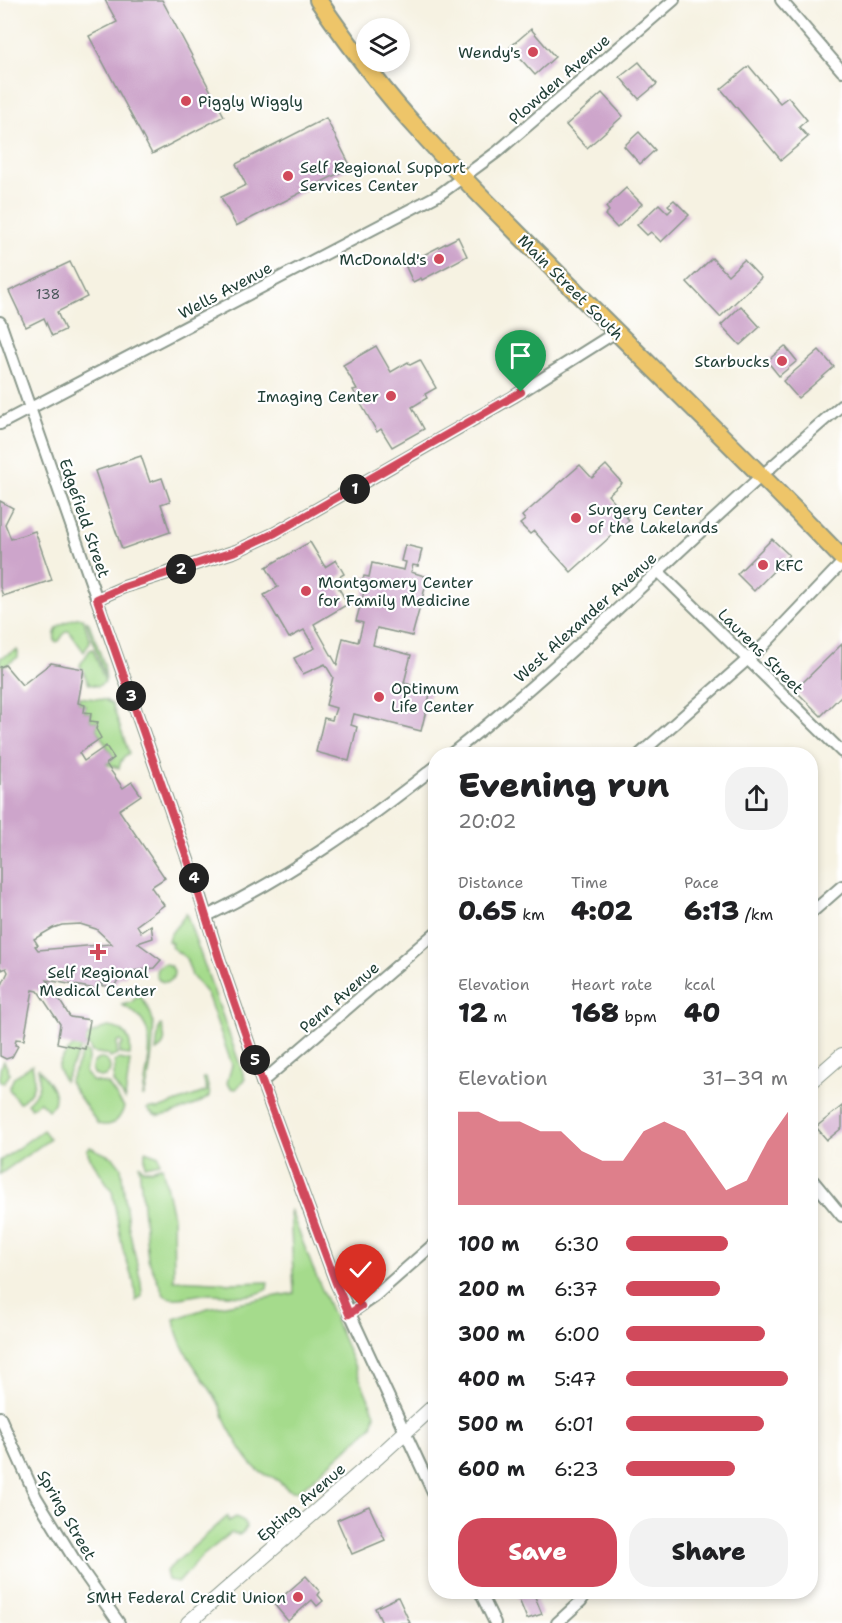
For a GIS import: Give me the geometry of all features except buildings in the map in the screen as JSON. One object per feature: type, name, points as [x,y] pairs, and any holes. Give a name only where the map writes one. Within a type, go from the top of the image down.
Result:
[{"type":"main road","name":"Main Street South","points":[[318,0],[369,70],[417,128],[462,177],[616,333],[763,476],[842,558]]},
{"type":"street","name":"Plowden Avenue","points":[[462,177],[497,152],[674,0]]},
{"type":"street","points":[[781,0],[842,71]]},
{"type":"street","name":"Wells Avenue","points":[[0,424],[440,194],[462,177]]},
{"type":"street","name":"Edgefield Street","points":[[0,322],[207,916],[219,958],[262,1082],[349,1314],[428,1482]]},
{"type":"street","points":[[97,599],[124,587],[236,551],[275,533],[513,397],[616,333]]},
{"type":"street","name":"West Alexander Avenue","points":[[459,747],[658,572],[796,444],[842,405]]},
{"type":"street","points":[[647,747],[749,659],[842,563]]},
{"type":"street","name":"Laurens Street","points":[[658,572],[842,752]]},
{"type":"street","points":[[207,916],[284,876],[315,856],[428,772]]},
{"type":"street","points":[[818,907],[842,886]]},
{"type":"street","name":"Penn Avenue","points":[[262,1082],[428,939]]},
{"type":"street","points":[[818,1076],[842,1055]]},
{"type":"street","points":[[818,1187],[842,1216]]},
{"type":"street","points":[[349,1314],[375,1296],[428,1249]]},
{"type":"street","name":"Epting Avenue","points":[[188,1623],[428,1412]]},
{"type":"street","name":"Spring Street","points":[[0,1417],[36,1497],[74,1559],[119,1623]]},
{"type":"street","points":[[483,1599],[495,1623]]},
{"type":"street","points":[[557,1623],[582,1599]]},
{"type":"green space","points":[[76,618],[83,618],[90,642],[84,652],[69,631],[66,631],[59,641],[55,642],[57,629]]},
{"type":"green space","points":[[86,621],[89,623],[104,664],[106,680]]},
{"type":"green space","points":[[93,649],[105,682],[98,686],[89,684],[80,665]]},
{"type":"green space","points":[[17,650],[18,657],[0,669],[0,658]]},
{"type":"green space","points":[[79,697],[105,700],[112,704],[129,753],[121,761],[119,768],[106,764],[114,758],[96,729],[98,722],[90,721],[91,713],[84,712],[85,705],[78,703]]},
{"type":"green space","points":[[186,913],[245,1079],[236,1089],[231,1088],[227,1083],[232,1065],[207,994],[192,976],[186,958],[171,947],[172,943],[168,941]]},
{"type":"green space","points":[[165,964],[171,967],[174,973],[171,979],[165,982],[159,979],[156,973],[159,967]]},
{"type":"green space","points":[[140,996],[146,1005],[153,1021],[151,1060],[143,1097],[149,1057],[148,1033],[143,1022],[135,1013],[122,1005],[132,1002]]},
{"type":"green space","points":[[161,1025],[164,1043],[156,1051],[159,1026]]},
{"type":"green space","points":[[109,1027],[120,1030],[127,1036],[130,1055],[120,1054],[120,1047],[123,1044],[121,1041],[117,1042],[117,1055],[110,1058],[109,1055],[92,1052],[88,1045],[81,1048],[64,1081],[58,1068],[65,1055],[87,1037]]},
{"type":"green space","points":[[84,1050],[89,1055],[85,1072],[92,1081],[108,1084],[124,1107],[118,1119],[111,1124],[98,1124],[69,1082]]},
{"type":"green space","points":[[101,1059],[107,1062],[110,1068],[107,1074],[101,1077],[95,1074],[92,1068],[95,1062]]},
{"type":"green space","points":[[119,1059],[130,1061],[125,1099],[113,1082],[114,1062]]},
{"type":"green space","points":[[4,1061],[10,1074],[4,1083],[0,1081],[0,1069]]},
{"type":"green space","points":[[32,1065],[33,1087],[19,1103],[9,1089],[14,1077]]},
{"type":"green space","points":[[38,1068],[55,1095],[53,1105],[48,1110],[40,1102],[31,1108],[27,1103],[38,1087]]},
{"type":"green space","points":[[203,1078],[206,1078],[210,1095],[201,1102],[160,1116],[154,1115],[147,1109],[158,1109],[207,1091]]},
{"type":"green space","points":[[43,1130],[50,1139],[0,1174],[0,1161]]},
{"type":"green space","points":[[90,1147],[114,1158],[121,1167],[128,1224],[141,1282],[142,1296],[136,1301],[134,1283],[123,1250],[112,1191],[89,1156],[87,1150]]},
{"type":"green space","points":[[145,1151],[159,1156],[160,1163],[145,1166]]},
{"type":"green space","points":[[139,1164],[143,1170],[162,1166],[173,1217],[174,1280],[268,1282],[267,1289],[245,1296],[205,1294],[173,1298],[164,1295],[148,1259]]},
{"type":"green space","points":[[290,1209],[375,1414],[372,1426],[305,1486],[295,1491],[291,1491],[272,1477],[263,1474],[247,1458],[227,1425],[219,1404],[186,1353],[176,1331],[174,1319],[208,1308],[294,1293]]},
{"type":"green space","points":[[228,1516],[229,1521],[236,1517],[244,1521],[246,1527],[243,1532],[239,1535],[231,1533],[201,1557],[179,1582],[168,1580],[166,1571]]},
{"type":"place","name":"Wendy's","points":[[533,52]]},
{"type":"place","name":"Piggly Wiggly","points":[[186,101]]},
{"type":"place","name":"Self Regional Support Services Center","points":[[288,176]]},
{"type":"place","name":"McDonald's","points":[[439,259]]},
{"type":"place","name":"Starbucks","points":[[782,361]]},
{"type":"place","name":"Imaging Center","points":[[391,396]]},
{"type":"place","name":"Surgery Center of the Lakelands","points":[[576,518]]},
{"type":"place","name":"KFC","points":[[763,565]]},
{"type":"place","name":"Montgomery Center for Family Medicine","points":[[306,591]]},
{"type":"place","name":"Optimum Life Center","points":[[379,697]]},
{"type":"place","name":"Self Regional Medical Center","points":[[98,952]]},
{"type":"place","name":"SMH Federal Credit Union","points":[[298,1597]]},
{"type":"route","points":[[361,1306],[349,1314],[336,1283],[262,1082],[97,599],[124,587],[236,551],[275,533],[521,392]]}]
